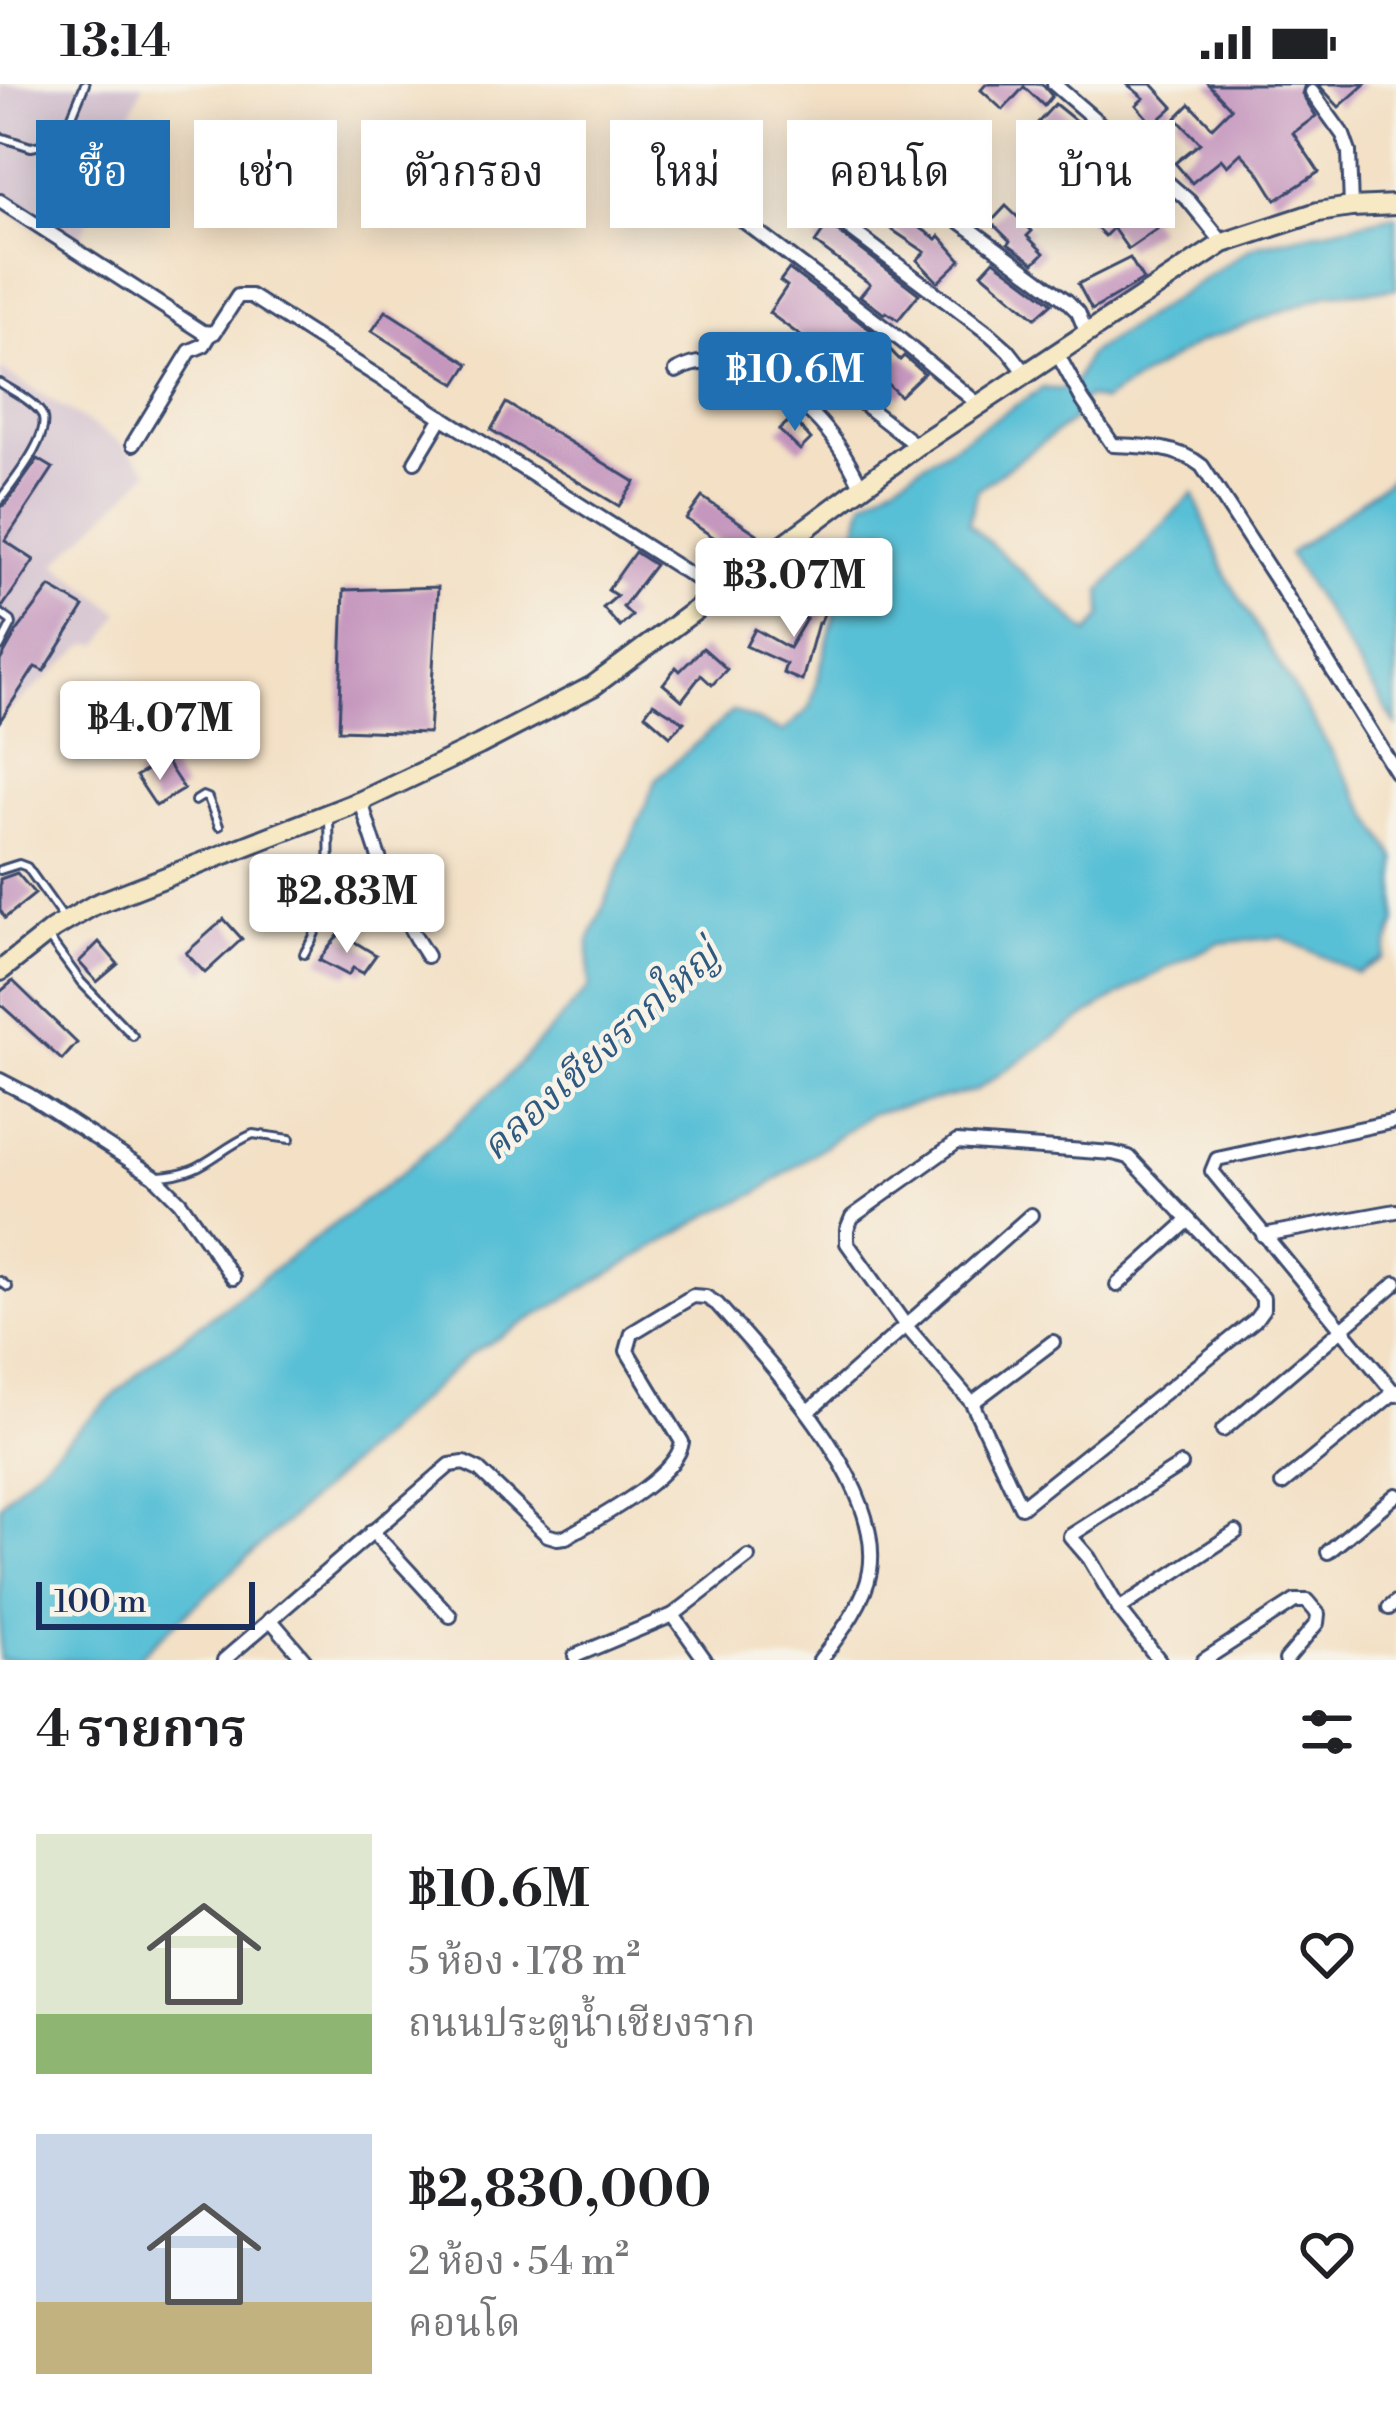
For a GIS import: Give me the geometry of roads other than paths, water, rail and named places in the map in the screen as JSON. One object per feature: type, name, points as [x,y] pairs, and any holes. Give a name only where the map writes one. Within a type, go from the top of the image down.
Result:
[{"type":"street","points":[[1054,84],[1095,120]]},
{"type":"street","points":[[1312,92],[1343,135],[1349,152],[1351,207]]},
{"type":"street","points":[[1175,188],[1223,243]]},
{"type":"street","points":[[0,200],[210,335]]},
{"type":"street","points":[[0,971],[46,934],[94,905],[226,845],[361,801],[593,686],[917,446],[1223,243],[1318,212],[1396,206]]},
{"type":"street","points":[[752,228],[978,404]]},
{"type":"street","points":[[969,228],[1067,301],[1078,312],[1087,334]]},
{"type":"street","points":[[850,229],[991,334],[1026,373]]},
{"type":"street","points":[[134,444],[190,351],[214,333],[238,296],[246,295],[718,593]]},
{"type":"street","points":[[1057,353],[1113,445],[1168,450],[1190,456],[1202,466],[1396,772]]},
{"type":"street","points":[[676,371],[704,361],[786,392],[809,410],[845,452],[861,486]]},
{"type":"street","points":[[826,375],[917,446]]},
{"type":"street","points":[[415,462],[442,417]]},
{"type":"street","points":[[361,801],[385,880],[427,956]]},
{"type":"street","points":[[0,1081],[154,1176],[180,1202],[233,1278]]},
{"type":"street","points":[[1282,1484],[1395,1392],[1212,1171],[1217,1159],[1396,1121]]},
{"type":"street","points":[[957,1142],[1129,1156],[1263,1298],[1255,1320],[1022,1507],[972,1402],[906,1327],[847,1243],[847,1229],[852,1217],[957,1142]]},
{"type":"street","points":[[1263,1235],[1396,1211]]},
{"type":"street","points":[[808,1412],[1031,1215]]},
{"type":"street","points":[[1117,1286],[1189,1220]]},
{"type":"street","points":[[1222,1430],[1396,1283]]},
{"type":"street","points":[[224,1660],[449,1465],[464,1463],[479,1470],[547,1535],[556,1538],[566,1537],[632,1498],[675,1460],[682,1442],[627,1351],[628,1341],[632,1333],[693,1296],[717,1304],[808,1412],[844,1469],[868,1523],[870,1572],[850,1621],[820,1660]]},
{"type":"street","points":[[972,1402],[1053,1342]]},
{"type":"street","points":[[1159,1660],[1070,1536],[1181,1465]]},
{"type":"street","points":[[1328,1552],[1396,1495]]},
{"type":"street","points":[[372,1531],[450,1616]]},
{"type":"street","points":[[1119,1609],[1236,1532]]},
{"type":"street","points":[[575,1656],[674,1615],[748,1557]]},
{"type":"street","points":[[1204,1660],[1301,1599],[1318,1615],[1317,1623],[1286,1660]]},
{"type":"street","points":[[674,1615],[705,1660]]},
{"type":"street","points":[[270,1619],[305,1660]]},
{"type":"lane","points":[[0,137],[31,147],[56,142],[85,84]]},
{"type":"lane","points":[[0,383],[36,407],[44,418],[35,448],[0,500]]},
{"type":"lane","points":[[0,613],[11,621],[1,642]]},
{"type":"lane","points":[[195,801],[208,798],[219,826]]},
{"type":"lane","points":[[304,954],[326,908],[329,813]]},
{"type":"lane","points":[[0,870],[19,864],[27,867],[66,922]]},
{"type":"lane","points":[[46,934],[80,982],[133,1036]]},
{"type":"lane","points":[[154,1176],[194,1170],[253,1134],[290,1139]]},
{"type":"water","name":"คลองเชียงรากใหญ่","points":[[1396,215],[1396,289],[1329,294],[1199,342],[1103,401],[1088,397],[1075,406],[1073,420],[978,489],[968,523],[1088,633],[1102,616],[1101,590],[1193,493],[1227,577],[1396,859],[1396,922],[1383,958],[1357,973],[1281,937],[1219,943],[1099,1007],[975,1091],[870,1114],[756,1194],[710,1215],[469,1355],[135,1660],[0,1660],[0,1506],[149,1363],[402,1173],[501,1083],[589,988],[589,941],[657,778],[733,711],[783,732],[810,708],[864,502],[1043,388],[1070,386],[1089,354],[1254,246]]},
{"type":"water","points":[[1396,475],[1396,725],[1289,554]]}]
